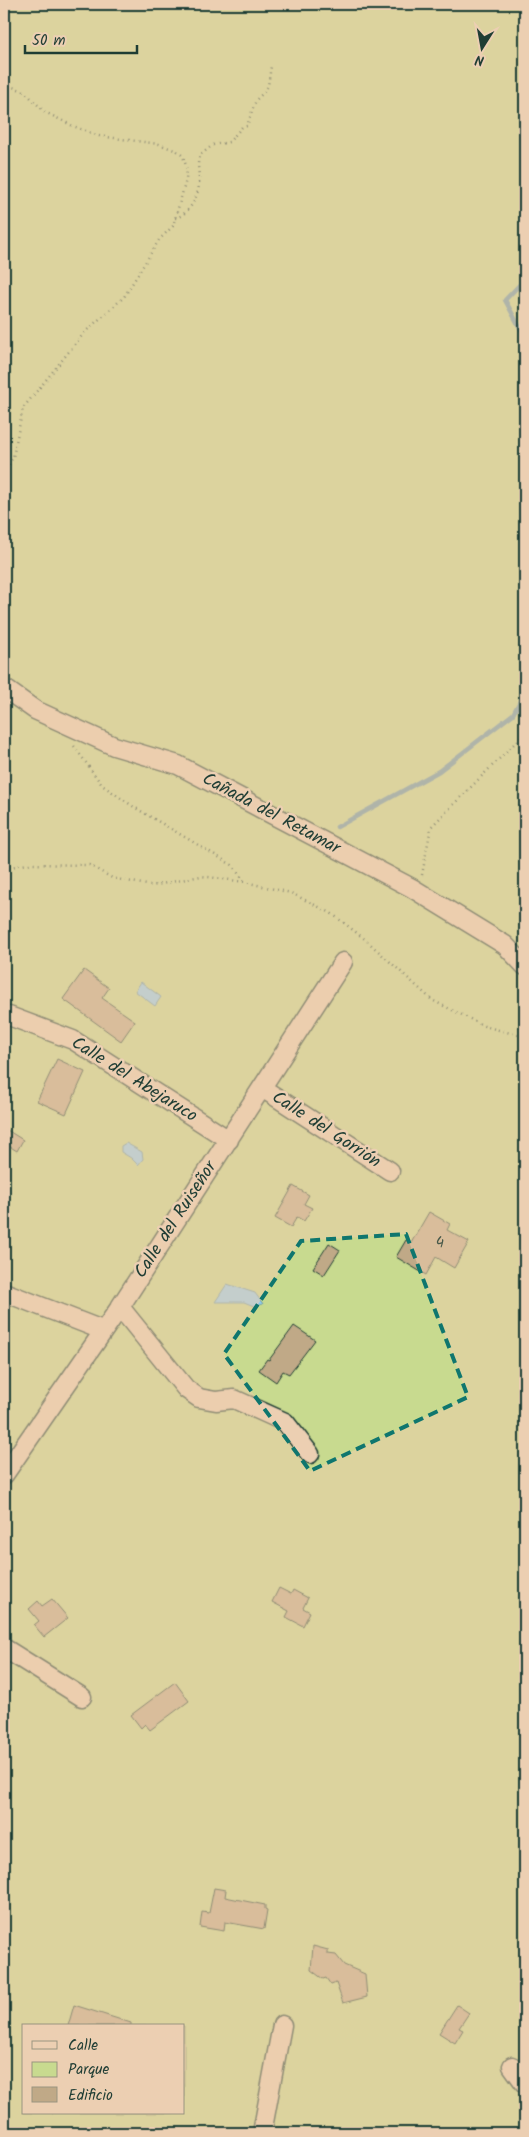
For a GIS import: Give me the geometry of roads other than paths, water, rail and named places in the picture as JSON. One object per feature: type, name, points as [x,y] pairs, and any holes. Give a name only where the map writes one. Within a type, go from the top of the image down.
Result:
[{"type":"street","name":"Cañada del Retamar","points":[[4,688],[35,710],[114,746],[178,765],[412,888],[505,945],[525,966]]},
{"type":"street","name":"Calle del Ruiseñor","points":[[4,1475],[102,1330],[120,1307],[343,962]]},
{"type":"street","name":"Calle del Abejaruco","points":[[9,1016],[73,1040],[229,1140]]},
{"type":"street","name":"Calle del Gorrión","points":[[262,1088],[390,1172]]},
{"type":"street","points":[[4,1292],[102,1330]]},
{"type":"street","points":[[120,1307],[186,1390],[199,1398],[216,1401],[234,1399],[285,1422],[310,1454]]},
{"type":"street","points":[[4,1648],[82,1697]]},
{"type":"street","points":[[262,2133],[282,2025]]},
{"type":"street","points":[[512,2066],[525,2084]]},
{"type":"water","points":[[141,982],[161,997],[155,1006],[135,991]]},
{"type":"water","points":[[126,1143],[142,1152],[143,1159],[138,1165],[121,1152],[121,1146]]},
{"type":"water","points":[[227,1284],[255,1293],[263,1304],[254,1306],[244,1302],[215,1302]]},
{"type":"waterway","points":[[525,279],[505,300],[525,337]]},
{"type":"waterway","points":[[337,827],[439,771],[513,714],[525,692]]}]
